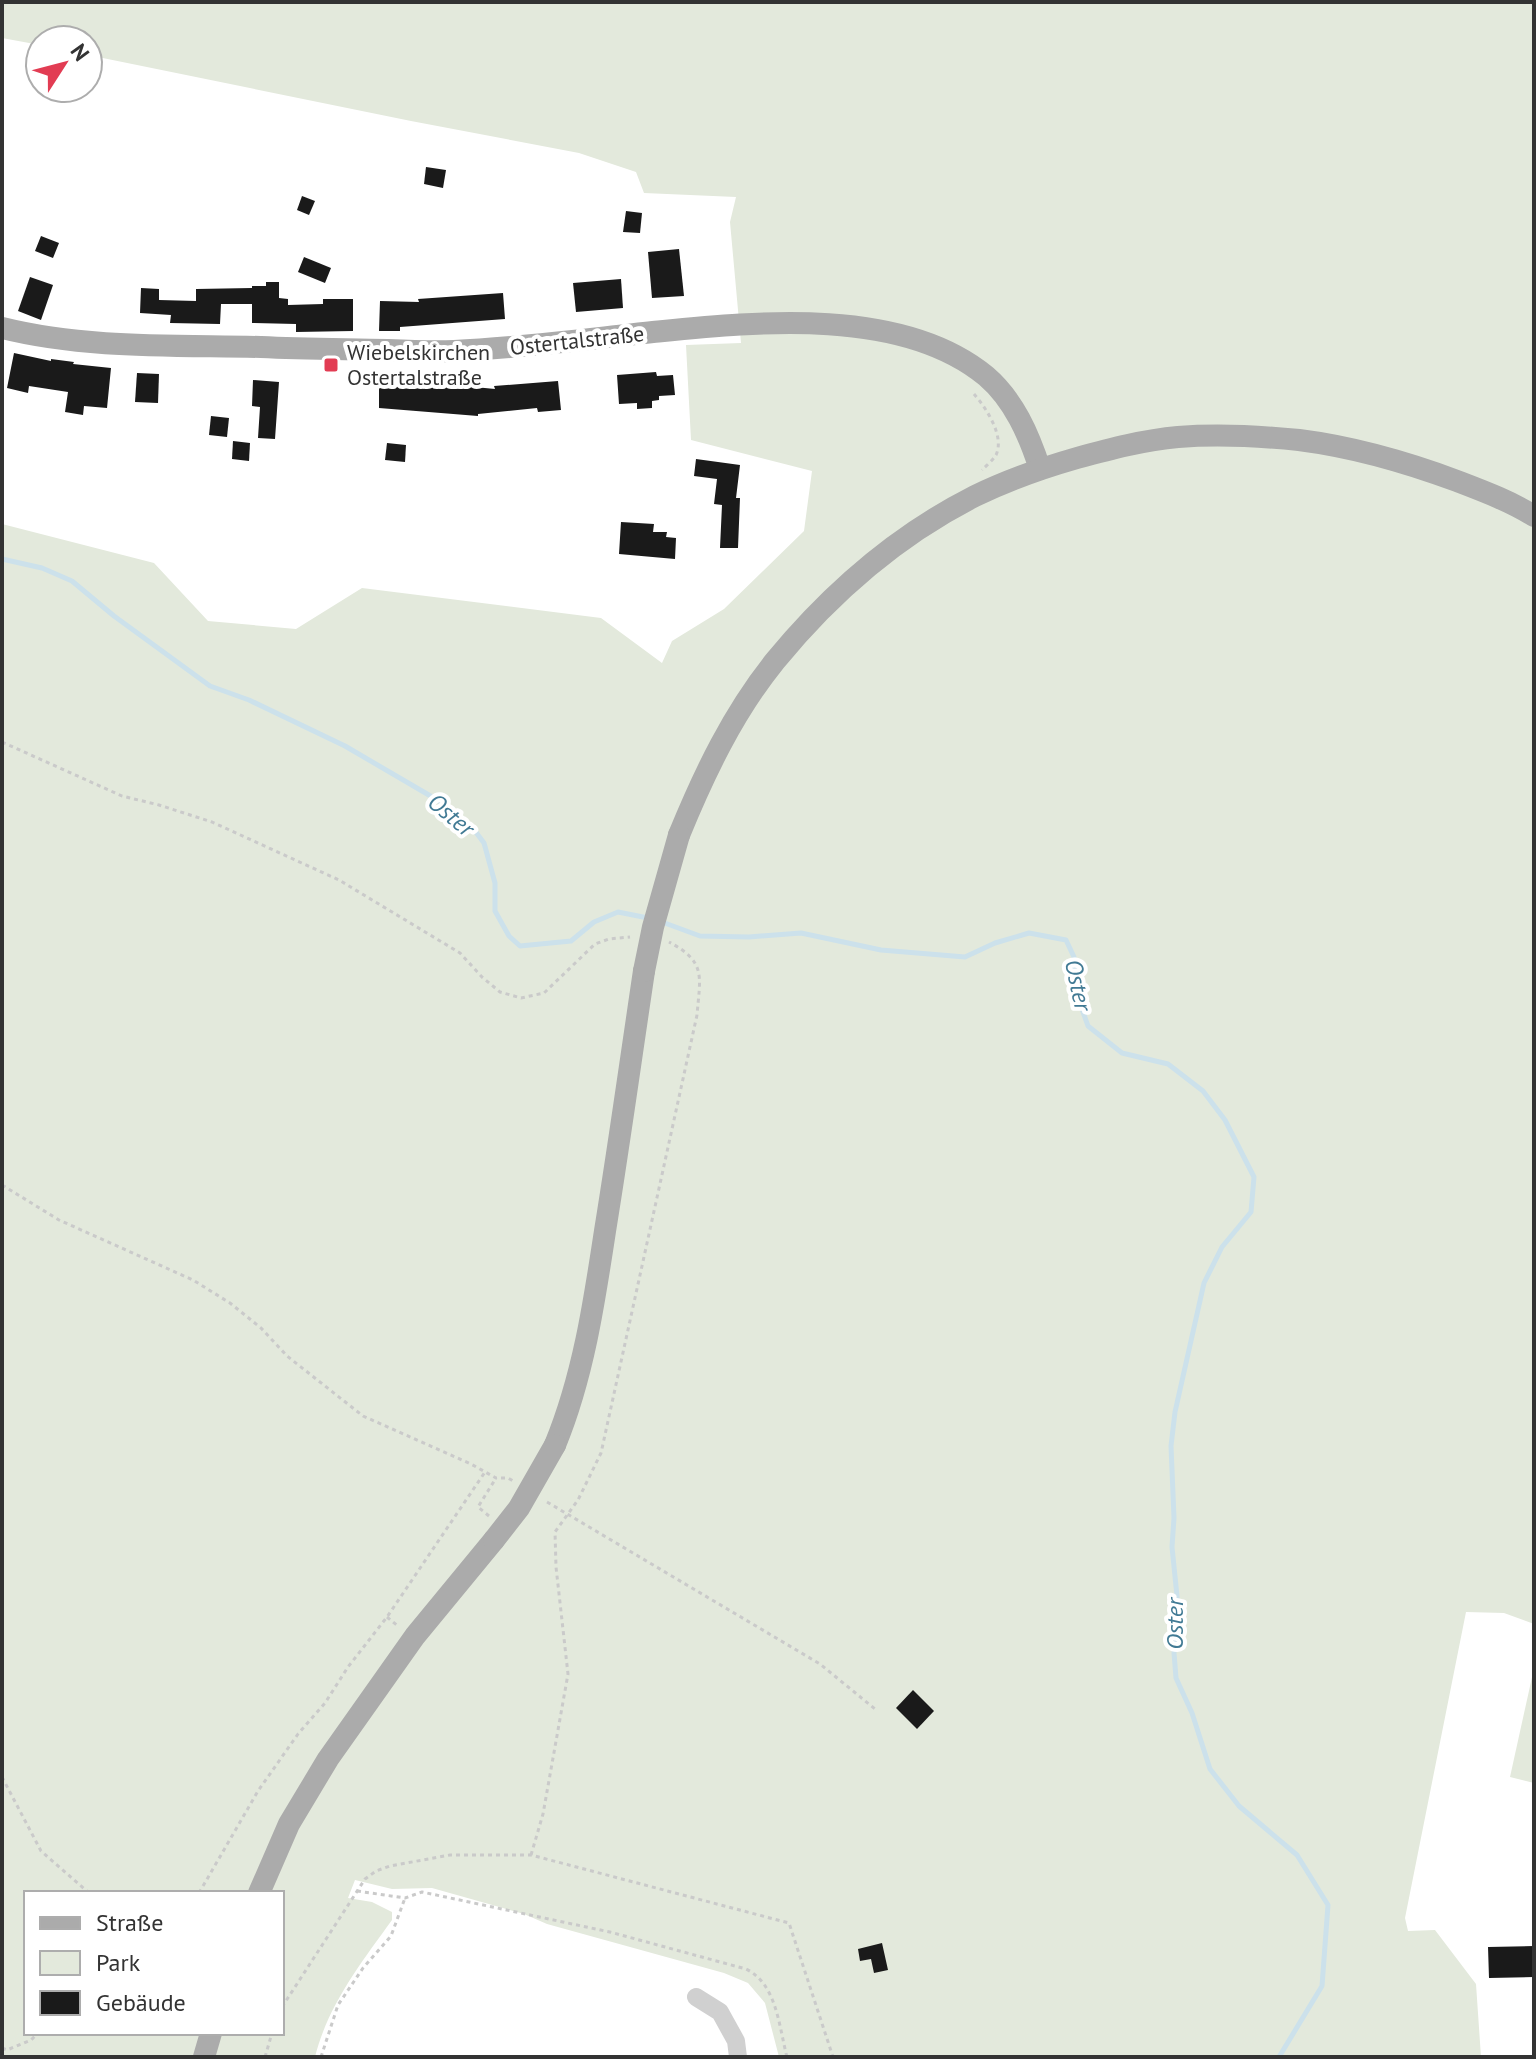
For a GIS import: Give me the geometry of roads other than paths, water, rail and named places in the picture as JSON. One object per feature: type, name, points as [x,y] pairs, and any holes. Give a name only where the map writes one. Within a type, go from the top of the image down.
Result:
[{"type":"main road","name":"Ostertalstraße","points":[[2,328],[74,341],[451,351],[746,323],[859,328],[907,337],[940,348],[987,377],[1004,396],[1030,437],[1040,469]]},
{"type":"main road","points":[[260,1891],[289,1824],[328,1759],[494,1530],[519,1508],[555,1445],[577,1384],[597,1282],[644,971],[679,835],[714,756],[745,704],[774,662],[817,614],[863,570],[975,496],[1040,469],[1134,443],[1176,437],[1223,435],[1329,444],[1400,461],[1486,492],[1534,516]]},
{"type":"main road","points":[[204,2057],[210,2035]]},
{"type":"lane","points":[[696,1997],[720,2012],[736,2041],[738,2057]]},
{"type":"waterway","name":"Oster","points":[[2,559],[42,568],[72,581],[114,616],[210,686],[249,700],[345,746],[446,805],[472,827],[484,843],[495,883],[495,911],[509,936],[520,946],[571,941],[594,922],[618,912],[648,918]]},
{"type":"waterway","name":"Oster","points":[[662,922],[700,936],[749,937],[801,933],[881,950],[965,957],[995,943],[1029,933],[1066,940],[1074,957],[1074,987],[1088,1026],[1122,1053],[1168,1064],[1203,1091],[1225,1120],[1254,1177],[1251,1212],[1222,1247],[1204,1283],[1175,1412],[1171,1446],[1172,1547],[1177,1596],[1174,1653],[1176,1678],[1192,1713],[1210,1769],[1239,1806],[1297,1855],[1328,1905],[1322,1986],[1279,2057]]},
{"type":"place","name":"Wiebelskirchen Ostertalstraße","points":[[331,365]]}]
